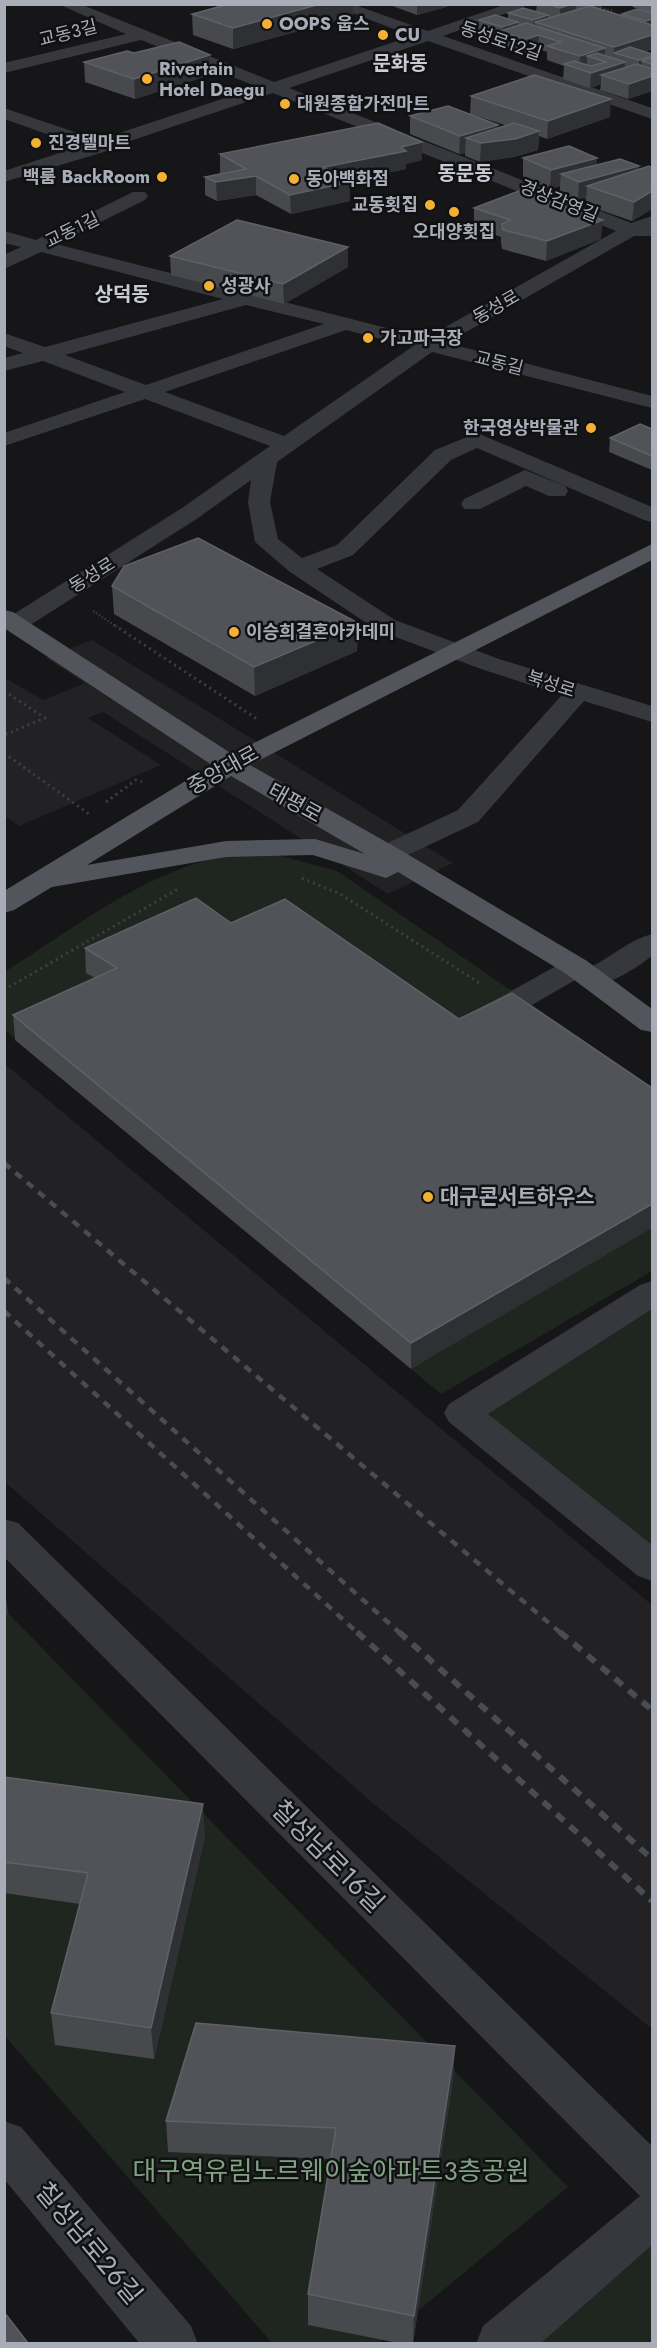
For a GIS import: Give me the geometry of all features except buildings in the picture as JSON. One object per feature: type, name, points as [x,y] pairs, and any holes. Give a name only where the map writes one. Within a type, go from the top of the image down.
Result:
[{"type":"main road","points":[[638,4],[652,8]]},
{"type":"main road","name":"중앙대로","points":[[4,904],[232,764],[652,551]]},
{"type":"main road","name":"태평로","points":[[10,621],[261,785],[387,854],[584,973],[652,1023]]},
{"type":"main road","points":[[37,882],[217,849],[315,847],[439,885]]},
{"type":"street","name":"경상감영길","points":[[65,4],[642,232]]},
{"type":"street","name":"동성로12길","points":[[336,4],[652,114]]},
{"type":"street","points":[[368,4],[396,14],[390,23]]},
{"type":"street","points":[[5,176],[101,147],[524,4]]},
{"type":"street","name":"교동3길","points":[[4,68],[141,35]]},
{"type":"street","points":[[4,113],[101,147]]},
{"type":"street","name":"교동1길","points":[[4,263],[140,196]]},
{"type":"street","name":"동성로","points":[[10,621],[190,513],[429,345],[642,232],[652,221]]},
{"type":"street","name":"교동길","points":[[4,237],[652,402]]},
{"type":"street","points":[[4,365],[246,298]]},
{"type":"street","points":[[4,440],[345,324]]},
{"type":"street","points":[[4,339],[287,445]]},
{"type":"street","points":[[298,567],[334,556],[345,550],[443,455],[477,440],[652,515]]},
{"type":"street","points":[[266,460],[259,502],[267,543],[298,567],[386,625],[451,651]]},
{"type":"street","points":[[472,504],[525,477],[652,531]]},
{"type":"street","name":"북성로","points":[[451,651],[578,693],[652,714]]},
{"type":"street","points":[[387,854],[468,816],[578,693]]},
{"type":"street","points":[[460,1033],[511,1003],[584,973],[625,962],[652,943]]},
{"type":"street","points":[[652,1293],[462,1413],[652,1566]]},
{"type":"street","name":"칠성남로16길","points":[[4,1533],[652,2178]]},
{"type":"street","name":"칠성남로26길","points":[[4,2143],[173,2343]]},
{"type":"street","points":[[501,2343],[652,2214]]},
{"type":"path","points":[[4,691],[45,718],[4,735]]},
{"type":"path","points":[[4,753],[89,814]]},
{"type":"path","points":[[299,877],[340,894],[511,1003]]},
{"type":"path","points":[[4,990],[186,884]]},
{"type":"shaded area","points":[[92,640],[453,863],[388,894],[103,712],[88,718],[161,765],[19,826],[5,816],[5,678],[43,700],[85,683],[46,658]]},
{"type":"shaded area","points":[[5,1064],[652,1605],[652,2029],[375,1805],[5,1482]]},
{"type":"green space","points":[[274,854],[337,871],[652,1087],[652,1271],[441,1394],[5,1030],[4,972],[112,903],[169,873],[228,856]]},
{"type":"green space","points":[[652,1293],[652,1566],[462,1413]]},
{"type":"green space","name":"대구역유림노르웨이숲아파트3층공원","points":[[4,1609],[568,2187],[379,2343],[272,2343],[5,2036]]},
{"type":"green space","points":[[652,2214],[652,2343],[501,2343]]},
{"type":"railway","points":[[4,1163],[562,1634]]},
{"type":"railway","points":[[4,1278],[401,1634]]},
{"type":"railway","points":[[4,1311],[359,1634]]},
{"type":"railway","points":[[357,1632],[652,1901]]},
{"type":"railway","points":[[399,1632],[652,1859]]},
{"type":"railway","points":[[560,1632],[652,1710]]},
{"type":"place","name":"OOPS 웁스","points":[[267,24]]},
{"type":"place","name":"CU","points":[[383,35]]},
{"type":"place","name":"Rivertain Hotel Daegu","points":[[147,79]]},
{"type":"place","name":"대원종합가전마트","points":[[285,104]]},
{"type":"place","name":"진경텔마트","points":[[36,143]]},
{"type":"place","name":"백룸 BackRoom","points":[[162,177]]},
{"type":"place","name":"동아백화점","points":[[294,179]]},
{"type":"place","name":"교동횟집","points":[[430,205]]},
{"type":"place","name":"오대양횟집","points":[[454,212]]},
{"type":"place","name":"성광사","points":[[209,286]]},
{"type":"place","name":"가고파극장","points":[[368,338]]},
{"type":"place","name":"한국영상박물관","points":[[591,428]]},
{"type":"place","name":"이승희결혼아카데미","points":[[234,632]]},
{"type":"place","name":"대구콘서트하우스","points":[[428,1197]]},
{"type":"district","name":"문화동","points":[[400,63]]},
{"type":"district","name":"동문동","points":[[465,173]]},
{"type":"district","name":"상덕동","points":[[122,294]]}]
